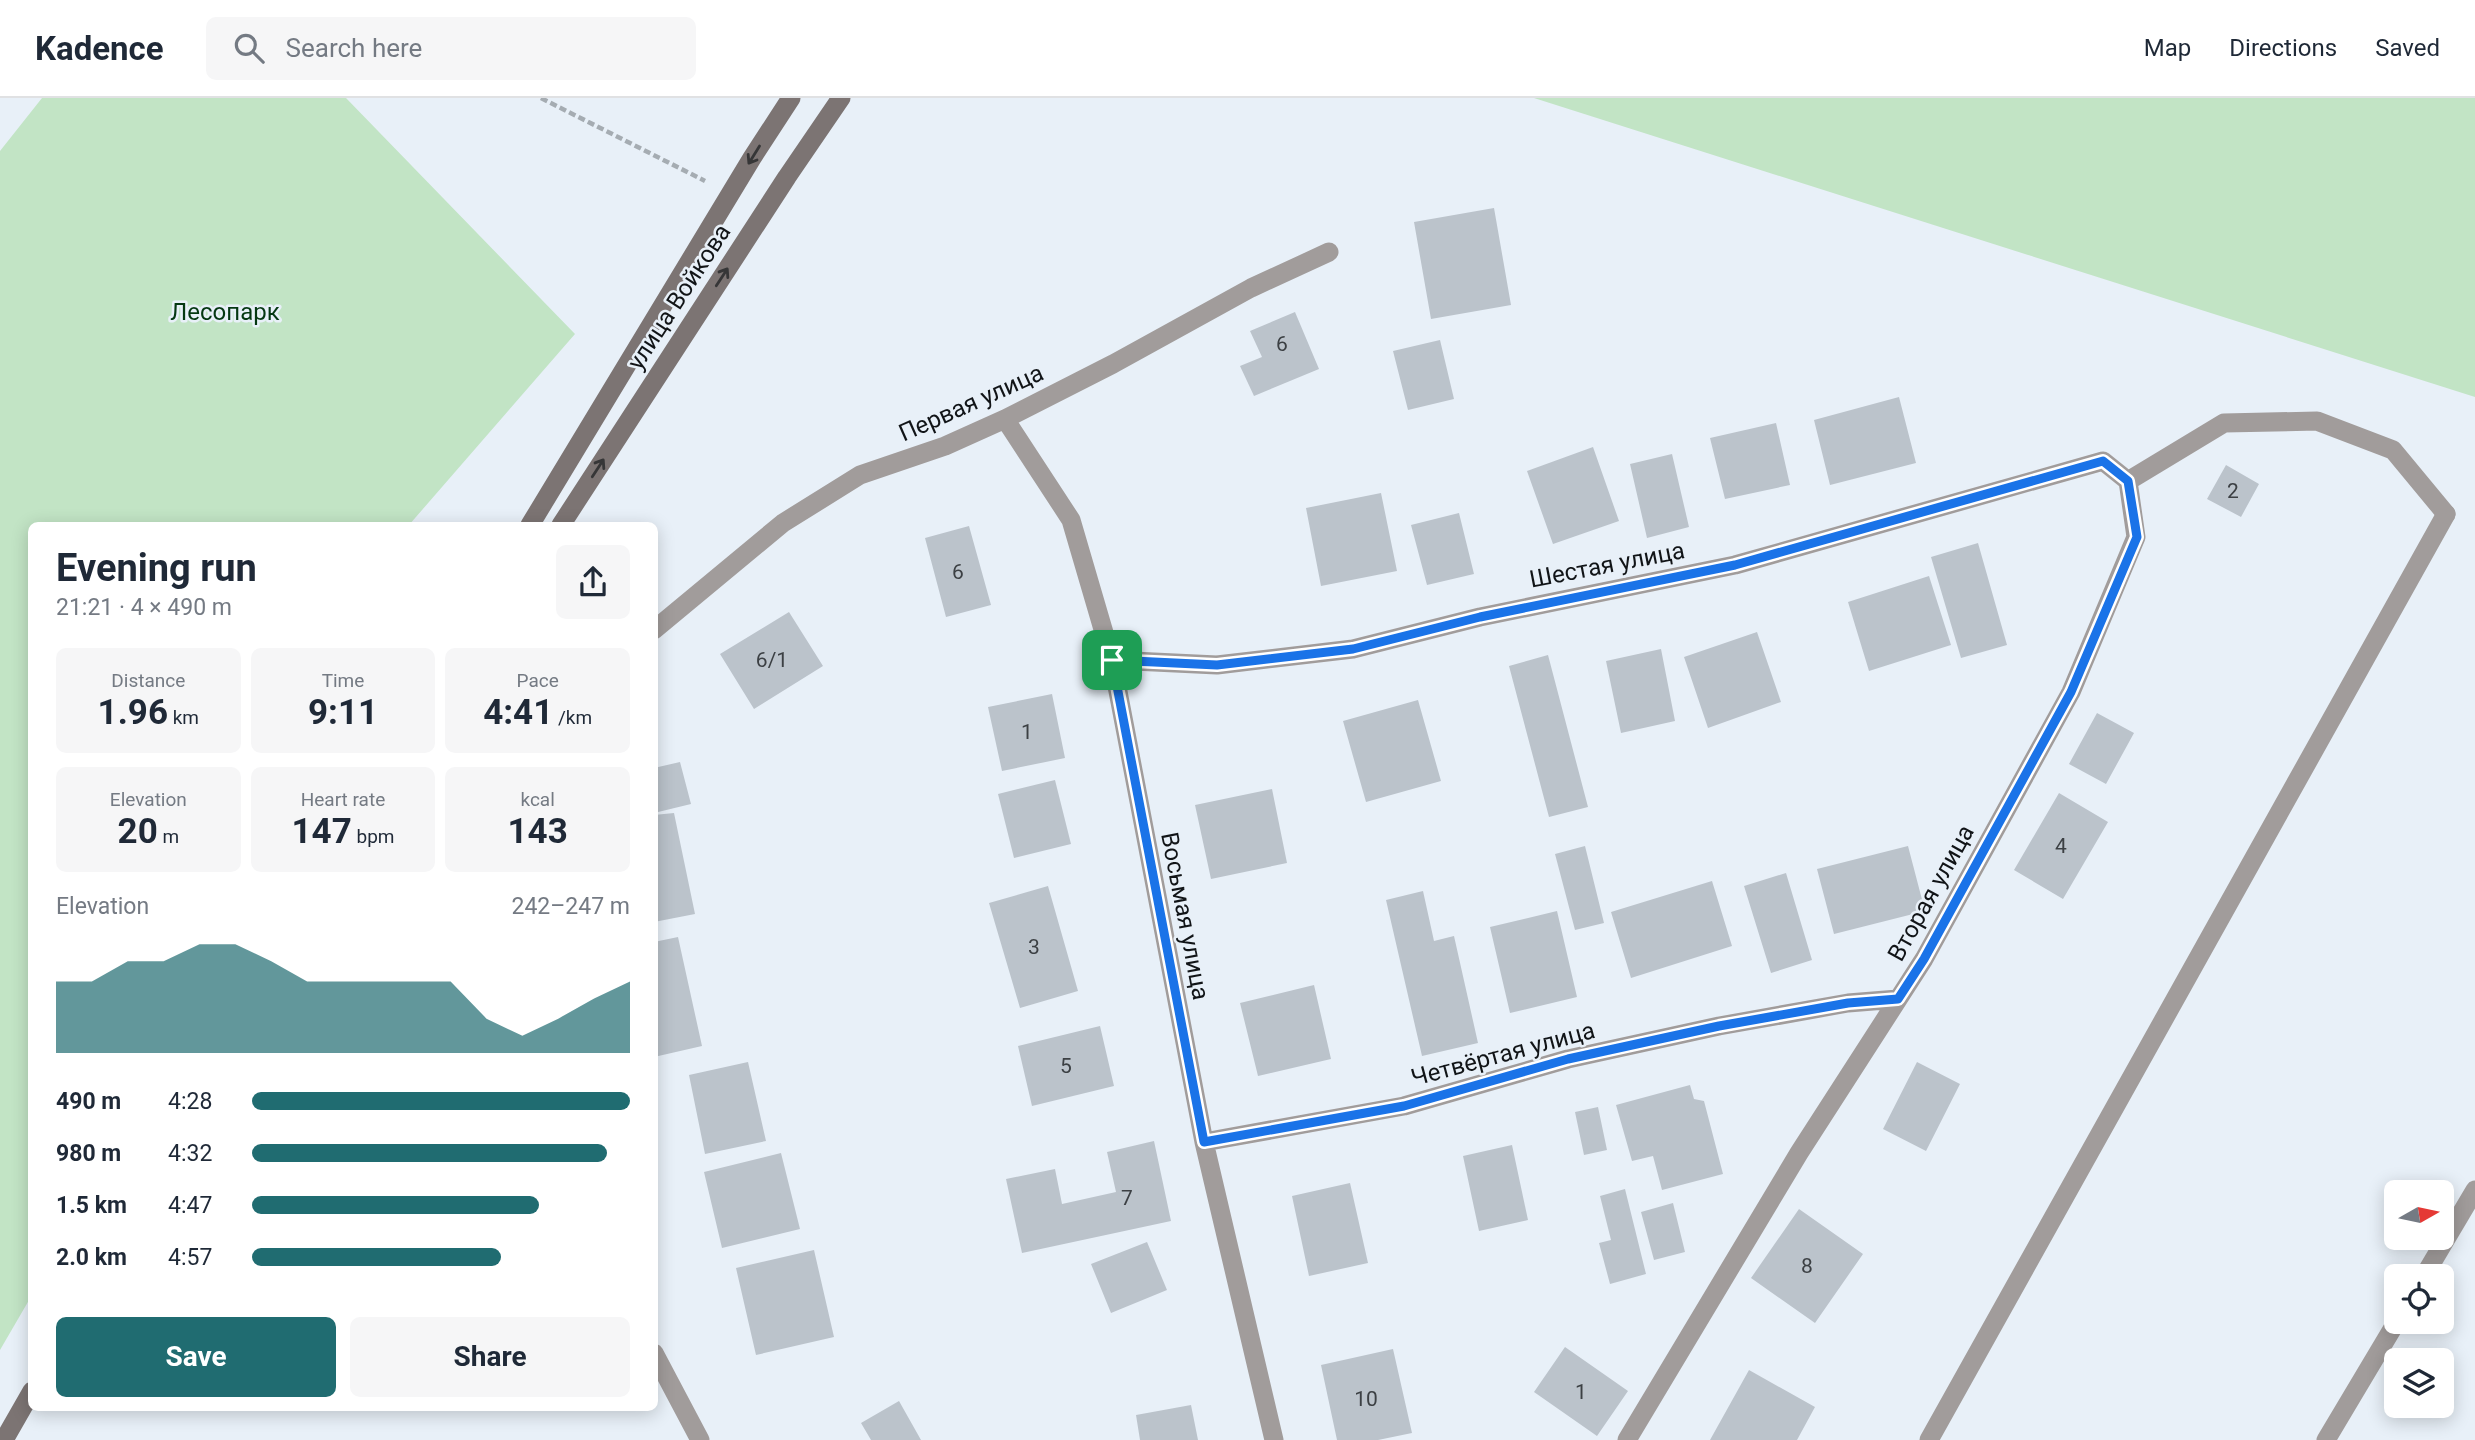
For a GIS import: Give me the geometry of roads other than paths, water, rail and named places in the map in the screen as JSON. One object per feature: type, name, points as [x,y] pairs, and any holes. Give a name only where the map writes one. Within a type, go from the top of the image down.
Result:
[{"type":"main road","name":"улица Войкова","points":[[532,522],[791,98]]},
{"type":"main road","name":"улица Войкова","points":[[563,522],[841,98]]},
{"type":"main road","points":[[4,1440],[28,1398]]},
{"type":"street","name":"Первая улица","points":[[658,627],[783,523],[860,475],[946,446],[1005,419],[1113,364],[1251,288],[1329,252]]},
{"type":"street","name":"Восьмая улица","points":[[1005,419],[1070,520],[1112,660],[1204,1142],[1274,1440]]},
{"type":"street","points":[[1929,1440],[2446,514],[2393,450],[2317,421],[2224,423],[2128,481]]},
{"type":"street","name":"Шестая улица","points":[[1112,660],[1217,665],[1353,649],[1492,614],[1735,565],[2103,461],[2128,481]]},
{"type":"street","name":"Вторая улица","points":[[1626,1440],[1799,1153],[1924,959],[2071,692],[2137,537],[2128,481]]},
{"type":"street","name":"Четвёртая улица","points":[[1204,1142],[1404,1106],[1568,1059],[1719,1026],[1848,1003],[1898,999]]},
{"type":"street","points":[[2431,1264],[2475,1190]]},
{"type":"street","points":[[2326,1440],[2389,1334]]},
{"type":"street","points":[[658,1361],[700,1440]]},
{"type":"park label","name":"Лесопарк","points":[[225,312]]}]
